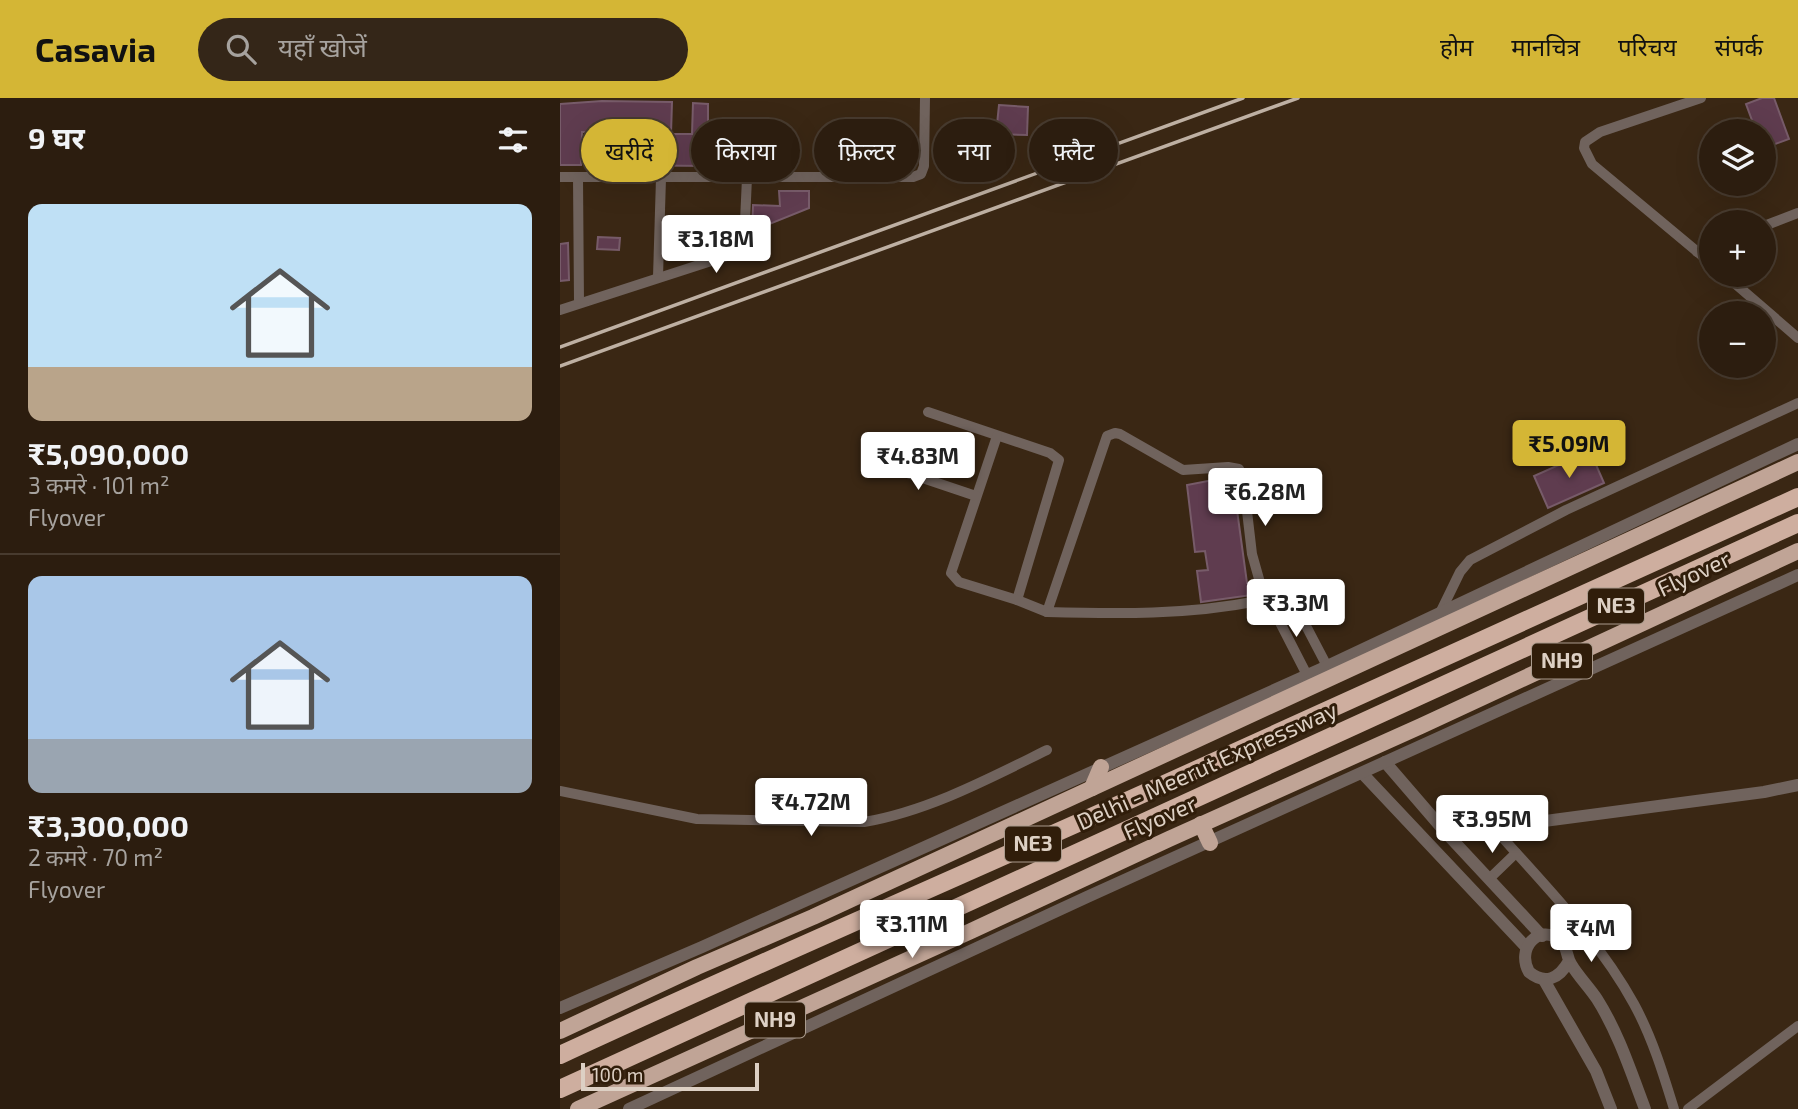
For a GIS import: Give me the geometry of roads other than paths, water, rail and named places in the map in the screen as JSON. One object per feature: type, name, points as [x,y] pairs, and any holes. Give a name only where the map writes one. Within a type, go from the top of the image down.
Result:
[{"type":"highway","points":[[560,1031],[1092,788],[1273,698],[1500,600],[1798,462]]},
{"type":"highway","name":"Delhi - Meerut Expressway","points":[[560,1055],[1798,497]]},
{"type":"highway","name":"Delhi - Meerut Expressway","points":[[560,1089],[1798,523]]},
{"type":"highway","name":"Flyover","points":[[578,1109],[1798,551]]},
{"type":"highway","points":[[1092,788],[1101,767]]},
{"type":"highway","points":[[1201,824],[1210,843]]},
{"type":"street","points":[[800,178],[913,177],[921,174],[924,166],[925,98]]},
{"type":"street","points":[[1697,252],[1592,164],[1584,148],[1585,142],[1600,132],[1701,98]]},
{"type":"street","points":[[560,177],[578,178],[579,302]]},
{"type":"street","points":[[658,277],[661,182]]},
{"type":"street","points":[[560,310],[741,250],[744,243],[747,182]]},
{"type":"street","points":[[1776,222],[1798,214]]},
{"type":"street","points":[[1739,287],[1798,338]]},
{"type":"street","points":[[1441,611],[1460,572],[1470,560],[1566,510],[1798,403]]},
{"type":"street","points":[[928,412],[1050,453],[1059,460],[1017,600]]},
{"type":"street","points":[[1047,612],[1107,436],[1115,433],[1179,468],[1187,470],[1228,467],[1239,470],[1243,477],[1252,554],[1261,586]]},
{"type":"street","points":[[997,436],[951,573],[959,582],[1047,612],[1136,615],[1227,607],[1258,601],[1266,606],[1271,605],[1278,594]]},
{"type":"street","points":[[560,1008],[1101,767],[1273,698],[1307,675],[1798,444]]},
{"type":"street","points":[[869,460],[976,496]]},
{"type":"street","points":[[629,1109],[1798,575]]},
{"type":"street","points":[[1258,601],[1256,593],[1261,586],[1267,584],[1273,586],[1278,594],[1289,597],[1327,666]]},
{"type":"street","points":[[1271,605],[1307,675]]},
{"type":"street","points":[[560,791],[697,819],[864,822],[889,817],[968,789],[1046,750]]},
{"type":"street","points":[[1385,762],[1447,834],[1542,936]]},
{"type":"street","points":[[1362,773],[1526,947]]},
{"type":"street","points":[[1447,834],[1764,792],[1798,785]]},
{"type":"street","points":[[1494,828],[1607,959],[1640,1017],[1657,1055],[1674,1109]]},
{"type":"street","points":[[1489,879],[1516,853]]},
{"type":"street","points":[[1611,1109],[1596,1070],[1544,980],[1528,972],[1523,956],[1532,940],[1549,935],[1562,942],[1569,961],[1598,1001],[1627,1060],[1645,1109]]},
{"type":"street","points":[[1544,980],[1563,972],[1569,961]]},
{"type":"street","points":[[1688,1109],[1798,1026]]},
{"type":"railway","points":[[560,347],[1243,98]]},
{"type":"railway","points":[[560,366],[1298,98]]}]
